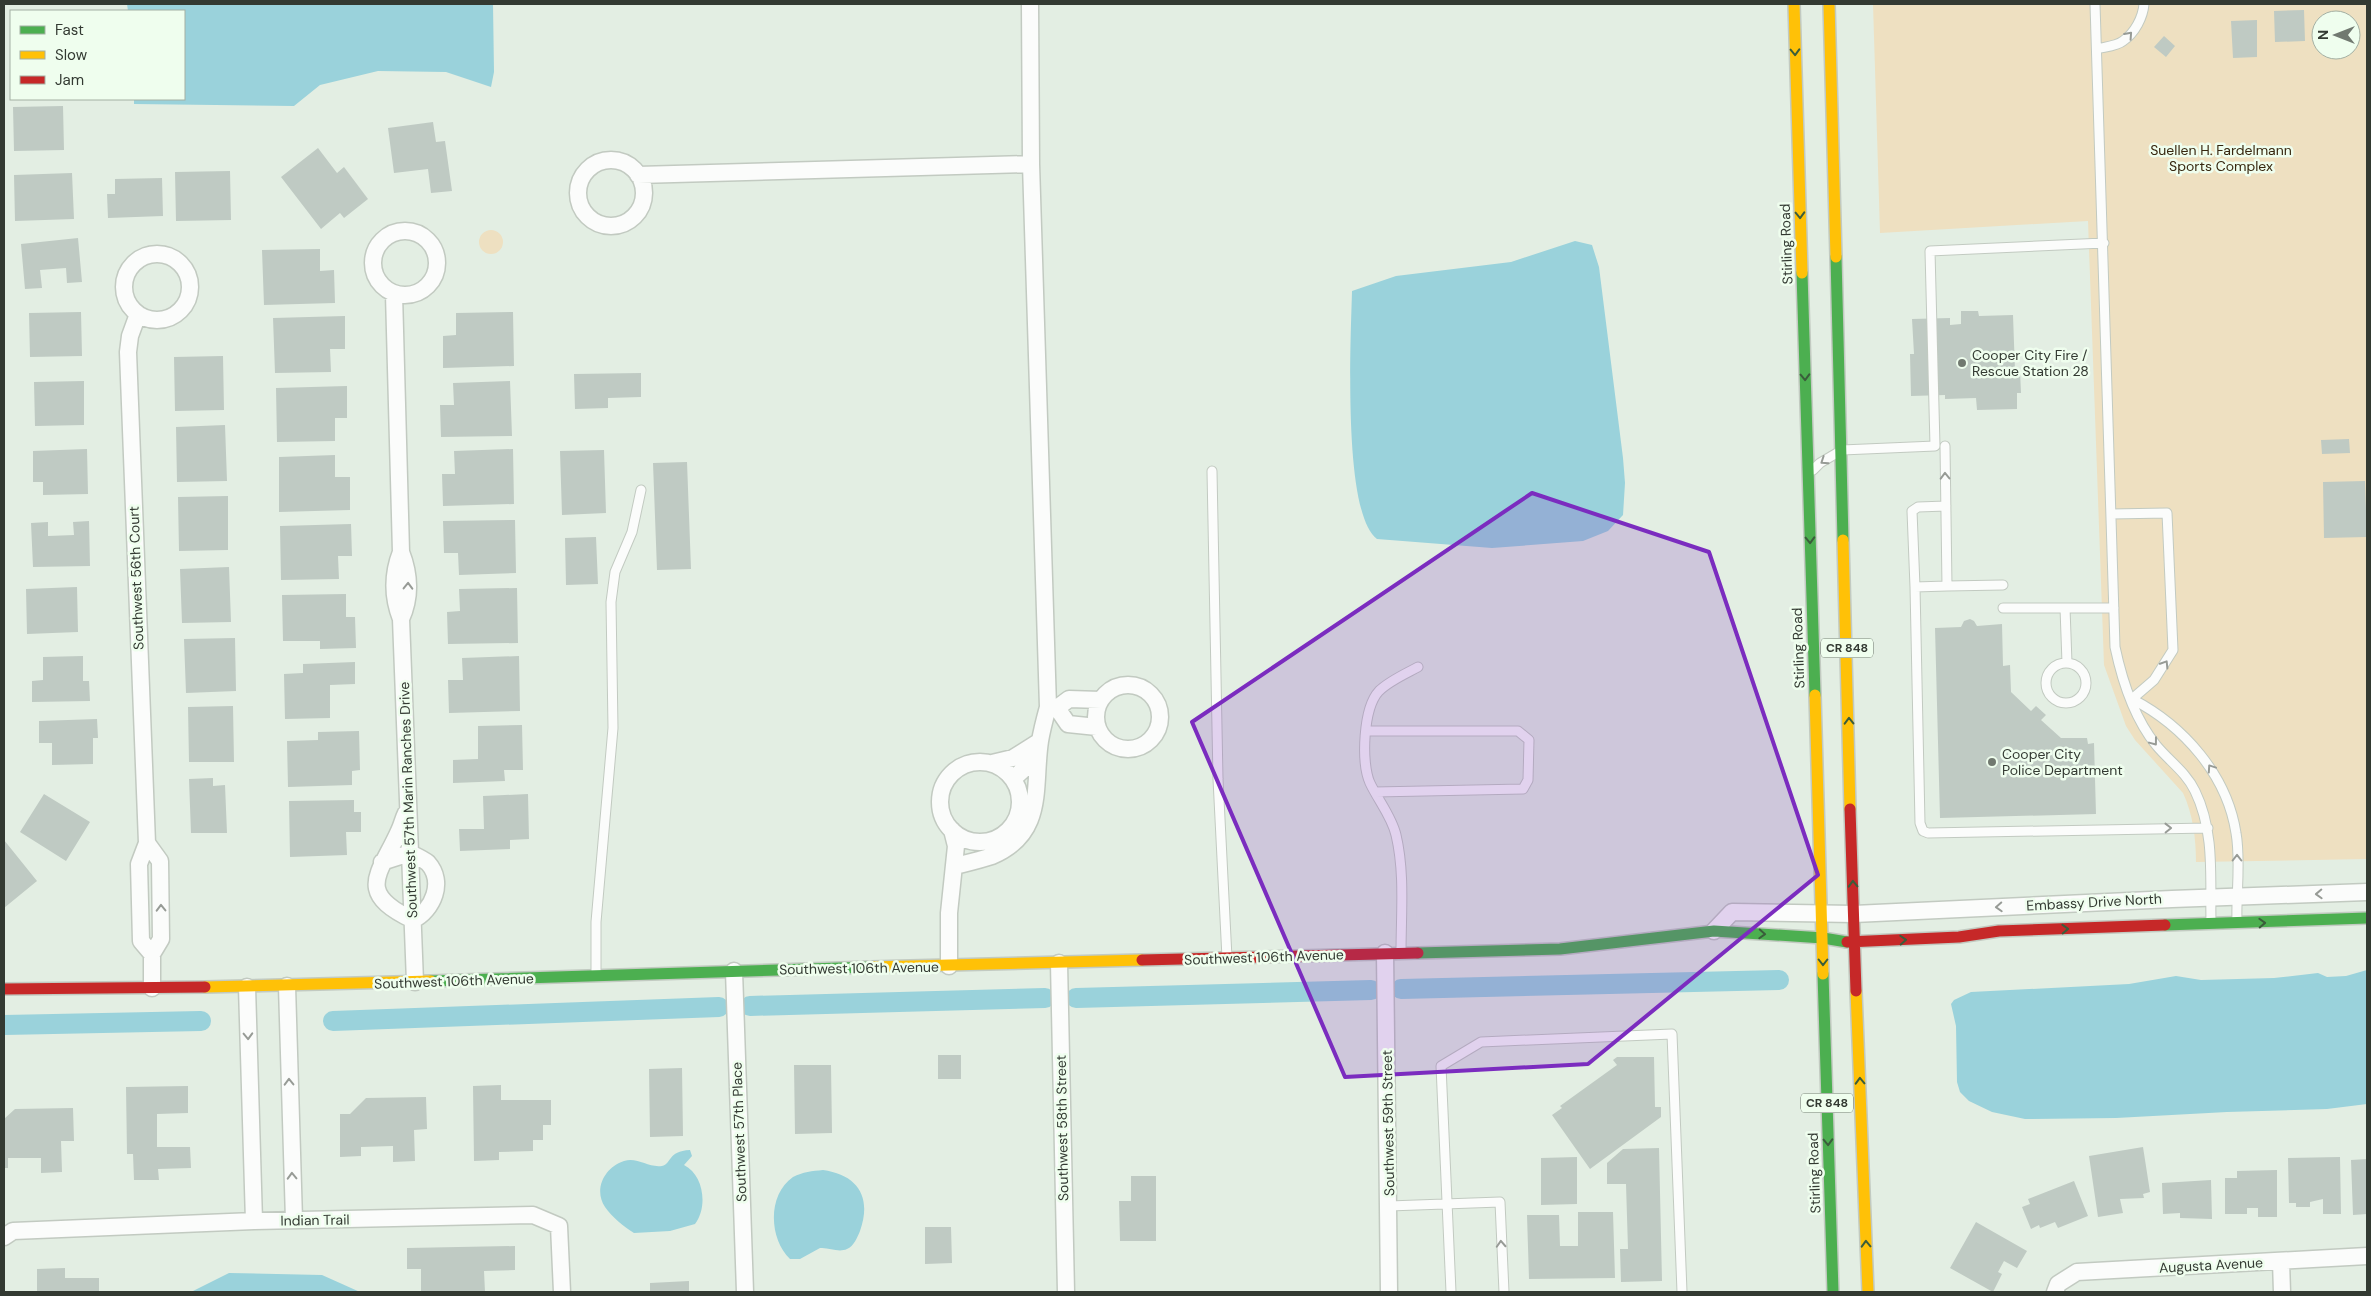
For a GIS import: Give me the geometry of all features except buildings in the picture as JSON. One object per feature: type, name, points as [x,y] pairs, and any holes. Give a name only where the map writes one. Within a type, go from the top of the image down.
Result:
[{"type":"main road","name":"Stirling Road","points":[[1794,4],[1833,1292]]},
{"type":"main road","name":"CR 848","points":[[1829,4],[1854,942],[1868,1292]]},
{"type":"main road","name":"Embassy Drive North","points":[[1854,942],[1959,937],[1999,931],[2212,925],[2367,918]]},
{"type":"main road","name":"Southwest 106th Avenue","points":[[4,990],[287,986],[734,971],[1560,949],[1714,932],[1823,938],[1854,942]]},
{"type":"street","points":[[1013,778],[1026,767],[1040,741],[1053,708],[1031,164],[1030,4]]},
{"type":"street","points":[[600,162],[621,162],[631,167],[638,175],[642,185],[643,196],[641,207],[635,216],[616,226],[595,222],[586,215],[580,206],[579,185],[583,175],[600,162]]},
{"type":"street","points":[[638,175],[1031,164]]},
{"type":"street","points":[[155,255],[171,258],[180,264],[186,272],[190,283],[186,304],[169,318],[148,319],[138,314],[126,297],[126,276],[132,267],[140,260],[155,255]]},
{"type":"street","name":"Southwest 57th Marin Ranches Drive","points":[[394,294],[401,552],[409,581],[408,601],[401,619],[415,982]]},
{"type":"street","name":"Southwest 56th Court","points":[[138,314],[130,336],[128,352],[147,843],[139,864],[142,941],[152,954],[152,988]]},
{"type":"street","points":[[1122,685],[1143,688],[1152,695],[1160,714],[1159,725],[1155,735],[1148,743],[1128,750],[1109,744],[1096,726],[1095,716],[1101,700],[1112,689],[1122,685]]},
{"type":"street","points":[[1053,708],[1069,698],[1101,700]]},
{"type":"street","points":[[1053,708],[1068,724],[1096,726]]},
{"type":"street","points":[[992,763],[1004,769],[1013,778],[1019,791],[1020,804],[1014,823],[1000,837],[988,841],[975,842],[963,838],[952,830],[944,820],[941,794],[946,781],[954,771],[966,764],[992,763],[1013,758],[1040,741]]},
{"type":"street","points":[[955,866],[993,856],[1014,841],[1027,828],[1037,801],[1040,741]]},
{"type":"street","points":[[382,862],[410,853],[426,862],[436,881],[435,895],[430,907],[422,915],[413,920],[389,908],[382,900],[376,883],[377,871],[399,831],[408,808]]},
{"type":"street","points":[[950,966],[949,912],[956,846],[952,830]]},
{"type":"street","points":[[955,866],[975,842]]},
{"type":"street","name":"Embassy Drive North","points":[[1821,913],[1854,914],[2367,892]]},
{"type":"street","points":[[1714,932],[1732,912],[1821,913]]},
{"type":"street","name":"Southwest 59th Street","points":[[1389,1292],[1393,953]]},
{"type":"street","name":"Southwest 58th Street","points":[[1059,963],[1066,1292]]},
{"type":"street","name":"Southwest 57th Place","points":[[734,971],[745,1292]]},
{"type":"street","points":[[287,986],[294,1220]]},
{"type":"street","points":[[247,987],[254,1221]]},
{"type":"street","name":"Indian Trail","points":[[4,1237],[13,1231],[254,1221],[533,1215],[559,1226],[562,1292]]},
{"type":"street","name":"Augusta Avenue","points":[[2056,1288],[2077,1272],[2367,1256]]},
{"type":"street","points":[[2281,1261],[2282,1292]]},
{"type":"lane","points":[[2095,4],[2104,243],[2115,647],[2121,671],[2132,699],[2156,745],[2180,768],[2196,791],[2208,828],[2212,925]]},
{"type":"lane","points":[[2097,49],[2123,42],[2135,28],[2143,14],[2144,4]]},
{"type":"lane","points":[[1808,475],[1820,463],[1842,450],[1935,446],[1930,251],[2104,243]]},
{"type":"lane","points":[[1944,446],[1947,586]]},
{"type":"lane","points":[[1212,471],[1218,778],[1227,958]]},
{"type":"lane","points":[[596,976],[596,922],[613,728],[610,602],[615,572],[632,532],[641,490]]},
{"type":"lane","points":[[1946,506],[1918,507],[1912,511],[1920,823],[1923,831],[1928,833],[2208,828]]},
{"type":"lane","points":[[2111,514],[2167,513],[2173,650],[2154,680],[2132,699]]},
{"type":"lane","points":[[1915,587],[2003,585]]},
{"type":"lane","points":[[2003,608],[2114,608]]},
{"type":"lane","points":[[2065,608],[2067,663]]},
{"type":"lane","points":[[2067,663],[2079,667],[2086,678],[2087,684],[2082,697],[2077,701],[2064,703],[2052,697],[2046,685],[2050,672],[2060,664],[2067,663]]},
{"type":"lane","points":[[1393,953],[1400,856],[1395,832],[1365,768],[1366,730],[1372,704],[1377,693],[1387,684],[1418,667]]},
{"type":"lane","points":[[2132,699],[2150,709],[2185,738],[2204,758],[2216,775],[2232,812],[2236,835],[2237,924]]},
{"type":"lane","points":[[1366,730],[1518,731],[1529,740],[1528,780],[1523,789],[1375,792]]},
{"type":"lane","points":[[1452,1292],[1441,1066],[1481,1042],[1672,1034],[1682,1292]]},
{"type":"lane","points":[[1389,1206],[1500,1202],[1504,1292]]},
{"type":"highlighted area","points":[[1532,493],[1709,552],[1818,875],[1588,1064],[1345,1077],[1192,722]]},
{"type":"green space","name":"Suellen H. Fardelmann Sports Complex","points":[[1873,4],[2367,4],[2367,859],[2196,862],[2193,827],[2183,793],[2135,740],[2126,726],[2104,665],[2088,221],[1880,233]]},
{"type":"green space","points":[[491,230],[500,233],[503,242],[500,251],[491,254],[482,251],[479,242],[482,233]]},
{"type":"water","points":[[127,4],[493,4],[494,72],[491,87],[446,72],[378,71],[320,85],[294,106],[134,104],[134,100],[185,100],[185,10],[128,10]]},
{"type":"water","points":[[1575,241],[1592,245],[1599,267],[1623,458],[1625,483],[1623,515],[1608,531],[1583,541],[1492,548],[1377,539],[1366,523],[1358,496],[1353,461],[1350,383],[1352,291],[1396,276],[1511,262]]},
{"type":"water","points":[[2367,970],[2367,1104],[2327,1109],[2116,1118],[2025,1119],[1992,1112],[1969,1101],[1960,1092],[1957,1082],[1956,1026],[1951,1004],[1954,1000],[1971,992],[2129,984],[2176,976],[2201,980],[2274,978],[2318,973],[2327,977],[2346,976]]},
{"type":"water","points":[[690,1150],[692,1156],[684,1165],[696,1176],[700,1184],[703,1200],[702,1209],[695,1224],[670,1231],[634,1233],[618,1222],[605,1207],[600,1193],[601,1186],[606,1173],[611,1168],[629,1160],[652,1166],[662,1166],[677,1153]]},
{"type":"water","points":[[823,1170],[845,1177],[859,1190],[863,1198],[864,1208],[860,1231],[853,1244],[847,1249],[820,1248],[800,1259],[790,1259],[778,1240],[775,1229],[775,1206],[779,1195],[793,1177]]},
{"type":"water","points":[[229,1273],[322,1275],[360,1292],[191,1292]]},
{"type":"waterway","points":[[1401,989],[1779,980]]},
{"type":"waterway","points":[[1076,998],[1371,990]]},
{"type":"waterway","points":[[750,1006],[1045,998]]},
{"type":"waterway","points":[[333,1021],[719,1007]]},
{"type":"waterway","points":[[4,1025],[201,1021]]},
{"type":"traffic: fast","points":[[1836,257],[1843,540]]},
{"type":"traffic: fast","points":[[1802,273],[1815,695]]},
{"type":"traffic: fast","points":[[2165,925],[2367,918]]},
{"type":"traffic: fast","points":[[1418,953],[1560,949],[1714,931],[1823,938],[1847,942]]},
{"type":"traffic: fast","points":[[431,981],[871,967]]},
{"type":"traffic: fast","points":[[1823,974],[1833,1292]]},
{"type":"traffic: slow","points":[[1794,4],[1802,273]]},
{"type":"traffic: slow","points":[[1829,4],[1836,257]]},
{"type":"traffic: slow","points":[[1843,540],[1850,809]]},
{"type":"traffic: slow","points":[[1815,695],[1823,974]]},
{"type":"traffic: slow","points":[[871,967],[1142,960]]},
{"type":"traffic: slow","points":[[205,987],[431,981]]},
{"type":"traffic: slow","points":[[1856,991],[1868,1292]]},
{"type":"traffic: jam","points":[[1850,809],[1856,991]]},
{"type":"traffic: jam","points":[[1847,942],[1959,937],[1999,931],[2165,925]]},
{"type":"traffic: jam","points":[[1142,960],[1418,953]]},
{"type":"traffic: jam","points":[[4,989],[205,987]]},
{"type":"place","name":"Cooper City Fire / Rescue Station 28","points":[[1962,363]]},
{"type":"place","name":"Cooper City Police Department","points":[[1992,762]]}]
